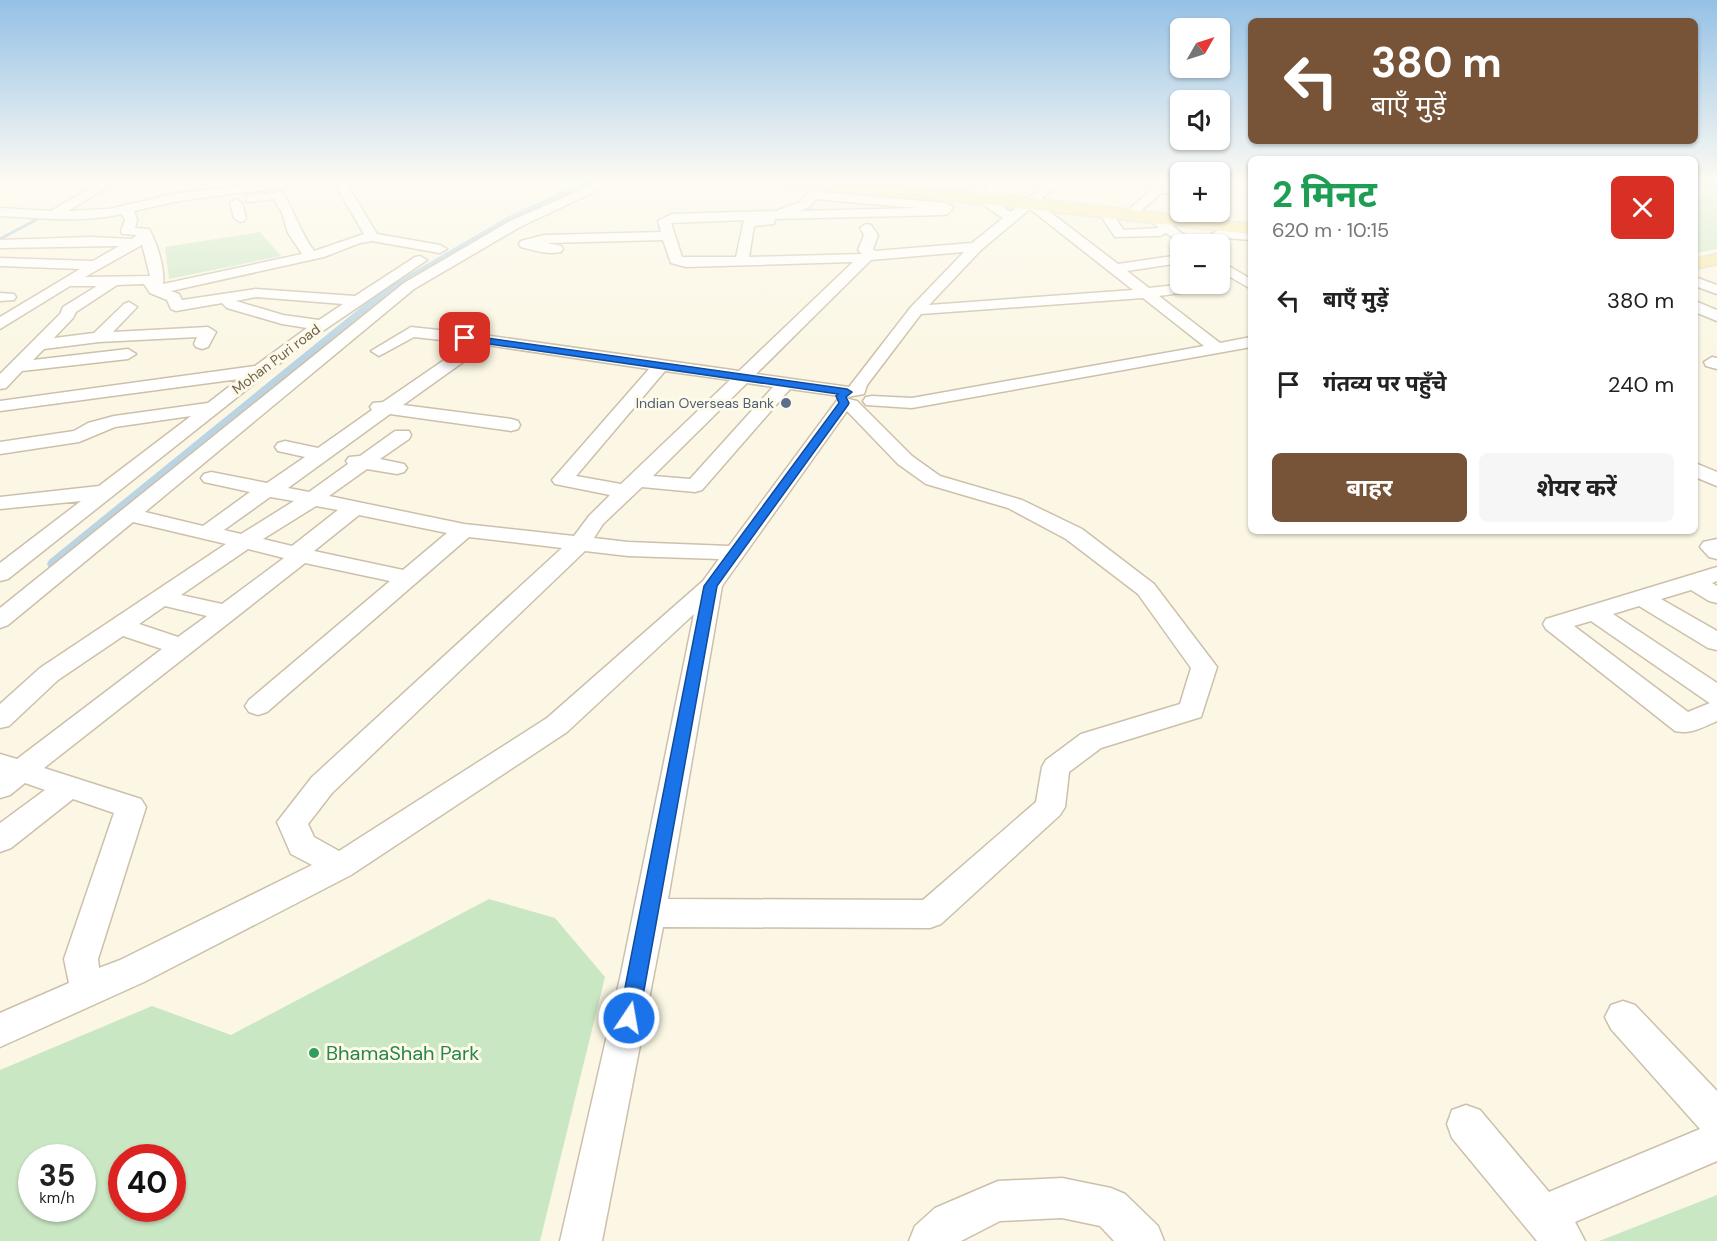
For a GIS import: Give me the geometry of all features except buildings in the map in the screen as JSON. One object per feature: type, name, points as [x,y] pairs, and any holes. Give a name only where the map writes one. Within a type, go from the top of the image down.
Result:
[{"type":"main road","points":[[1698,263],[1717,252]]},
{"type":"main road","points":[[1698,264],[1717,259]]},
{"type":"street","points":[[141,239],[158,276],[155,290]]},
{"type":"street","points":[[0,243],[141,239]]},
{"type":"street","points":[[2,321],[141,239]]},
{"type":"street","points":[[300,239],[319,258]]},
{"type":"street","points":[[155,290],[319,258],[358,239]]},
{"type":"street","points":[[383,239],[441,249]]},
{"type":"street","name":"Mohan Puri road","points":[[0,574],[211,408],[321,325],[416,262],[461,239]]},
{"type":"street","points":[[0,620],[409,286],[488,239]]},
{"type":"street","points":[[556,249],[540,249],[542,244],[526,244],[544,240],[578,239]]},
{"type":"street","points":[[670,239],[676,260],[686,262],[870,256],[923,246],[976,247]]},
{"type":"street","points":[[742,261],[745,239]]},
{"type":"street","points":[[870,239],[865,250],[870,256]]},
{"type":"street","points":[[0,1030],[99,986],[340,866],[557,725],[711,586],[854,398],[858,385],[916,310],[985,239]]},
{"type":"street","points":[[1071,239],[1114,269],[1216,348]]},
{"type":"street","points":[[340,866],[302,845],[292,822],[322,785],[579,544],[596,520],[870,256]]},
{"type":"street","points":[[1114,269],[1170,261]]},
{"type":"street","points":[[0,262],[94,265]]},
{"type":"street","points":[[1698,268],[1717,290]]},
{"type":"street","points":[[1230,272],[1246,282]]},
{"type":"street","points":[[67,282],[148,280],[155,290],[174,297],[176,306],[256,294],[358,301]]},
{"type":"street","points":[[0,384],[68,315],[68,310],[115,281]]},
{"type":"street","points":[[1230,283],[1246,282]]},
{"type":"street","points":[[916,310],[1170,290]]},
{"type":"street","points":[[226,299],[232,305],[282,319],[321,325]]},
{"type":"street","points":[[1698,307],[1717,306]]},
{"type":"street","points":[[99,337],[129,307]]},
{"type":"street","points":[[1698,307],[1717,316]]},
{"type":"street","points":[[37,345],[99,337],[208,332],[202,344]]},
{"type":"street","points":[[380,351],[411,332],[484,340],[786,383],[854,398],[912,403],[1248,343]]},
{"type":"street","points":[[86,431],[100,392],[139,336]]},
{"type":"street","points":[[207,533],[321,454],[378,407],[484,340]]},
{"type":"street","points":[[15,367],[128,354]]},
{"type":"street","points":[[661,365],[562,480],[631,486],[694,486],[786,383]]},
{"type":"street","points":[[0,406],[260,370]]},
{"type":"street","points":[[650,913],[930,914],[1050,807],[1056,767],[1091,741],[1192,710],[1204,667],[1146,589],[1074,534],[1015,504],[933,480],[905,460],[854,398]]},
{"type":"street","points":[[378,407],[511,424]]},
{"type":"street","points":[[0,448],[79,436],[86,431],[114,422],[211,408]]},
{"type":"street","points":[[0,719],[49,674],[244,542],[312,499],[402,435]]},
{"type":"street","points":[[285,447],[397,468]]},
{"type":"street","points":[[1698,470],[1717,480]]},
{"type":"street","points":[[211,478],[464,530],[628,549],[734,553]]},
{"type":"street","points":[[0,503],[104,492]]},
{"type":"street","points":[[7,774],[227,613],[301,555],[300,551],[354,508]]},
{"type":"street","points":[[140,517],[408,578]]},
{"type":"street","points":[[258,706],[464,530]]},
{"type":"street","points":[[1717,546],[1711,547],[1717,552]]},
{"type":"street","points":[[1717,574],[1555,624],[1685,724],[1717,710]]},
{"type":"street","points":[[1694,581],[1717,596]]},
{"type":"street","points":[[581,1241],[650,913],[711,586]]},
{"type":"street","points":[[1641,597],[1717,642]]},
{"type":"street","points":[[161,598],[227,613]]},
{"type":"street","points":[[1594,612],[1717,696]]},
{"type":"street","points":[[119,626],[182,647]]},
{"type":"street","points":[[7,774],[68,787],[131,807],[81,959],[82,976],[99,986]]},
{"type":"street","points":[[0,840],[68,787]]},
{"type":"street","points":[[1623,1017],[1717,1119]]},
{"type":"street","points":[[1466,1124],[1554,1228],[1717,1141]]},
{"type":"street","points":[[930,1241],[951,1223],[998,1201],[1062,1198],[1112,1208],[1143,1241]]},
{"type":"green space","points":[[216,239],[266,239],[281,256],[169,279],[165,247]]},
{"type":"green space","points":[[1698,239],[1717,239],[1717,249],[1698,252]]},
{"type":"green space","name":"BhamaShah Park","points":[[489,899],[555,918],[605,977],[540,1241],[0,1241],[0,1070],[152,1006],[231,1035]]},
{"type":"green space","points":[[1717,1195],[1717,1241],[1599,1241]]},
{"type":"waterway","points":[[55,564],[386,292],[476,239]]},
{"type":"place","name":"Indian Overseas Bank","points":[[786,403]]},
{"type":"place","name":"BhamaShah Park","points":[[314,1053]]},
{"type":"route","points":[[465,338],[847,392],[841,396],[844,403],[711,586],[629,1018]]}]
